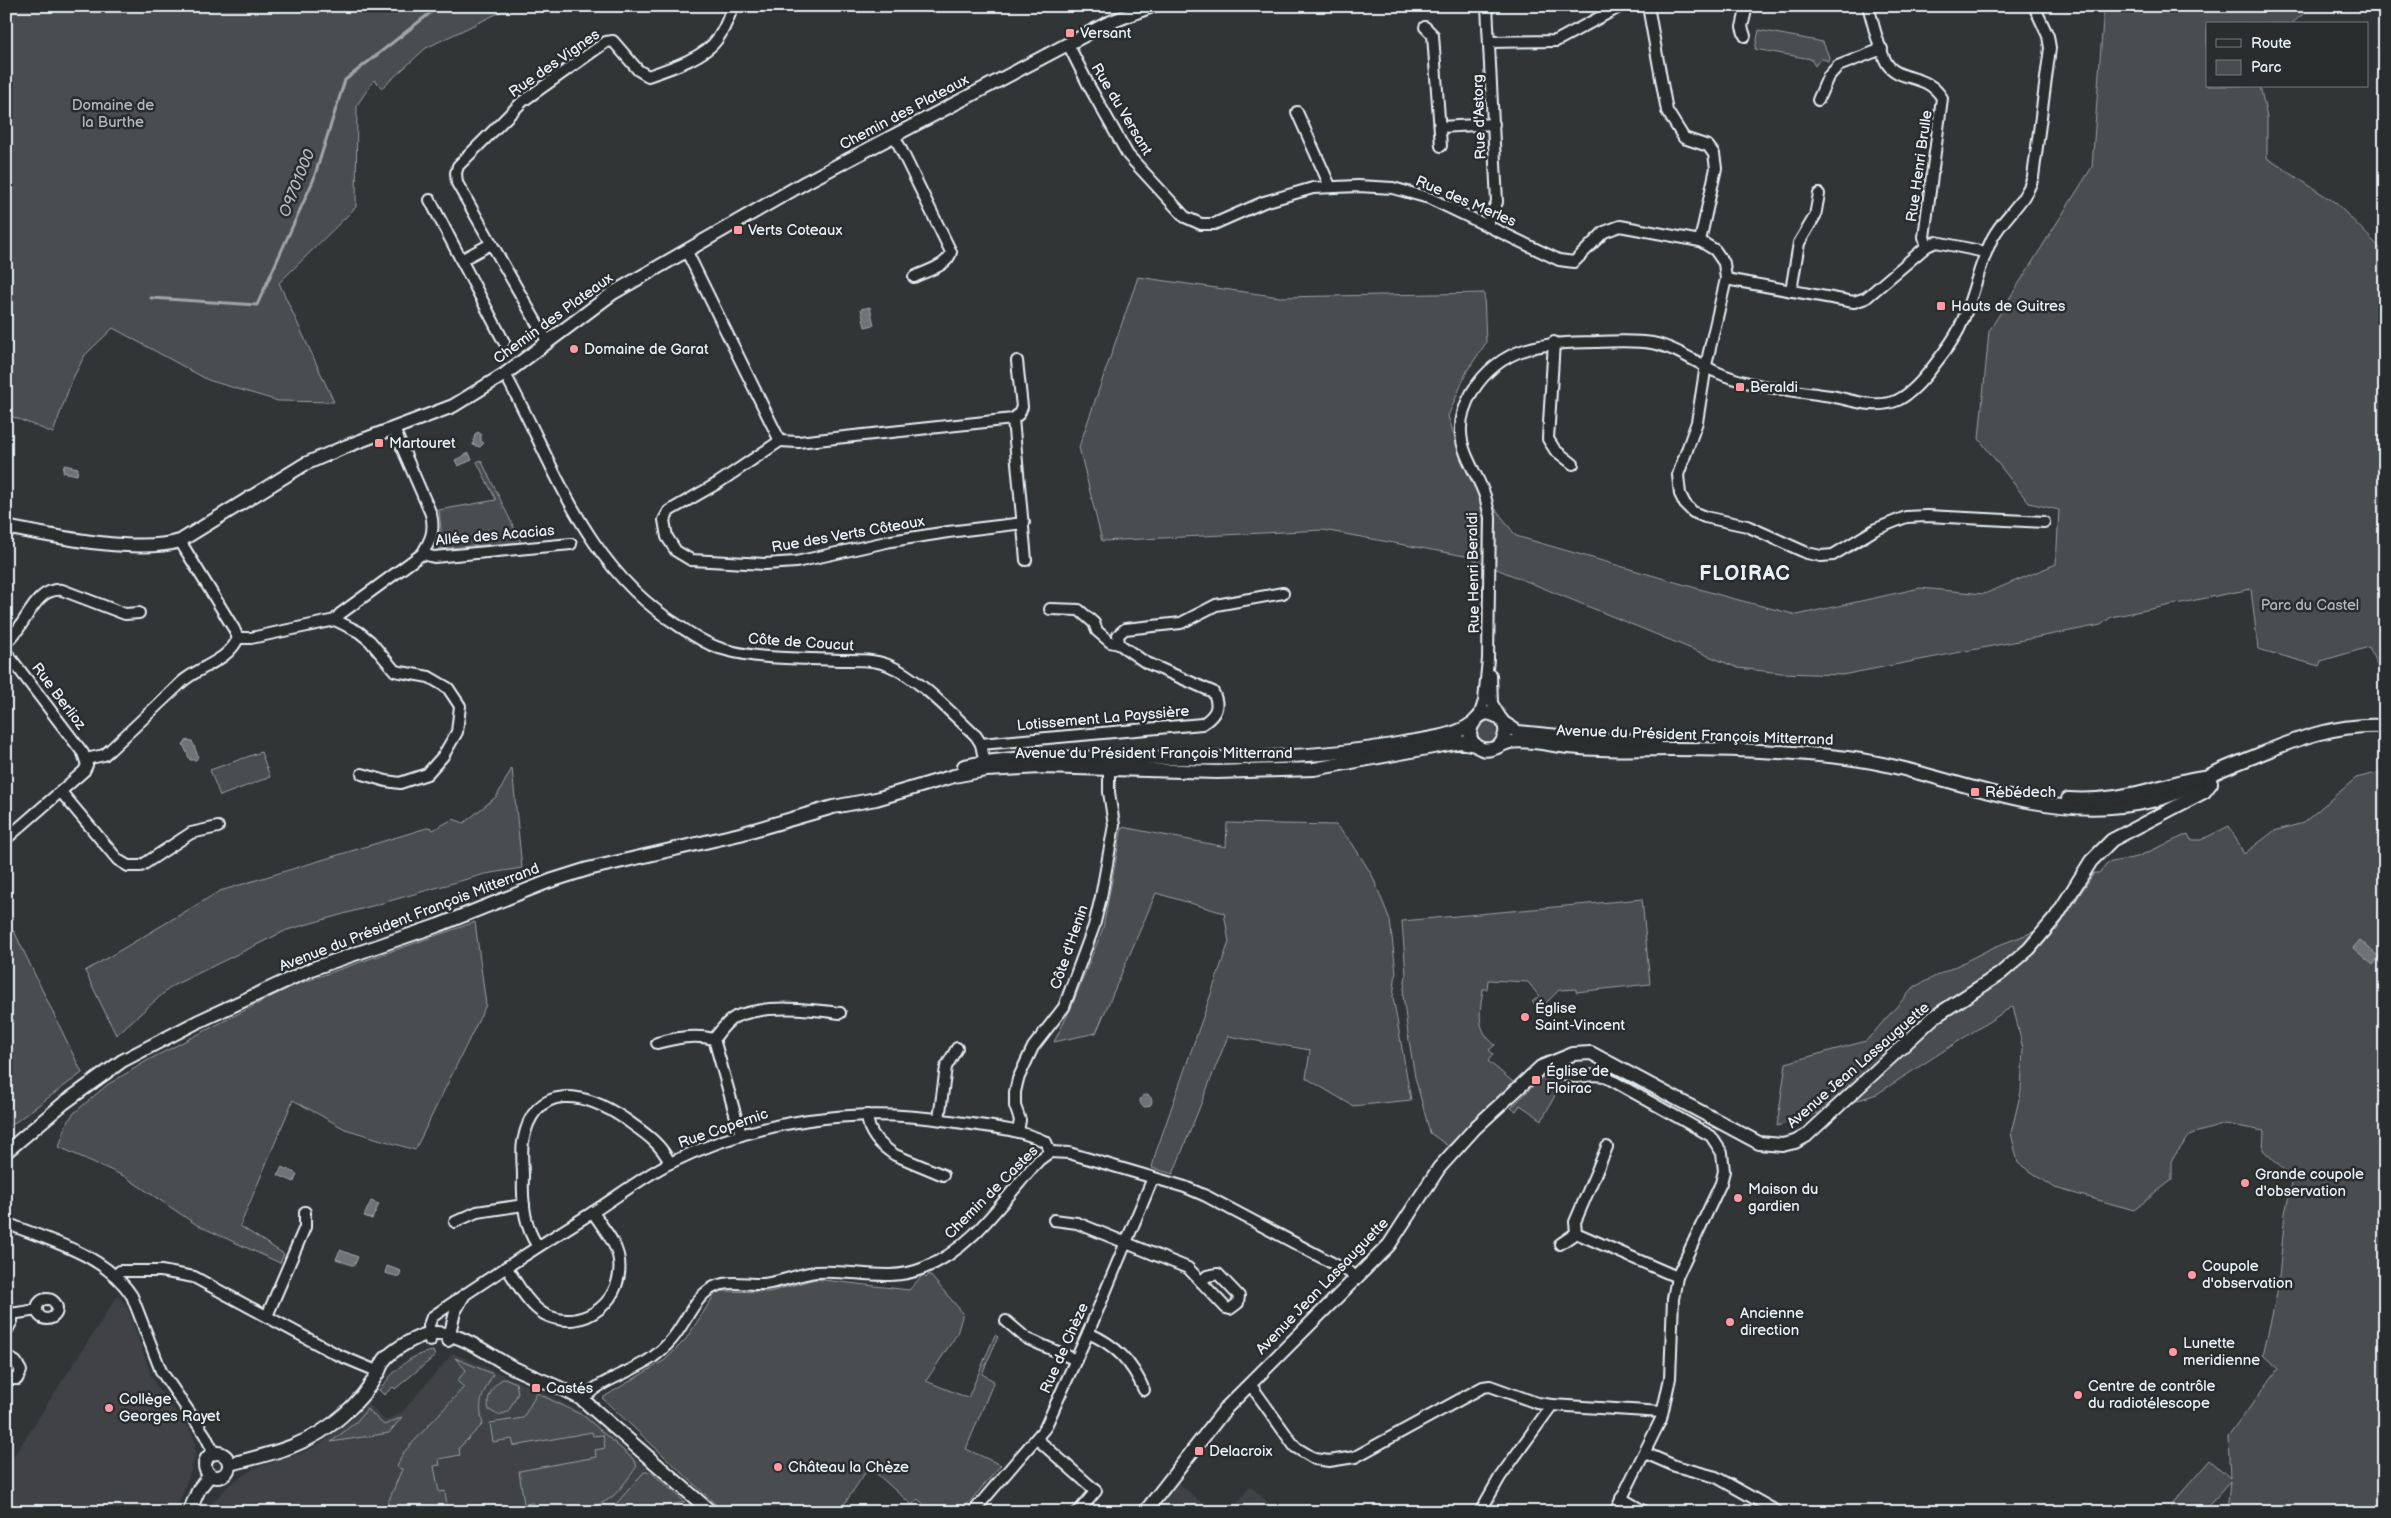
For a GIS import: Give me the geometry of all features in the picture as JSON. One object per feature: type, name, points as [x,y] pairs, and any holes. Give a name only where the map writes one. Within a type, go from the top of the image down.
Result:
[{"type":"street","name":"Rue des Vignes","points":[[547,342],[457,182],[456,173],[464,160],[508,115],[606,42],[613,41],[638,70],[648,76],[678,66],[710,48],[719,37],[733,6]]},
{"type":"street","name":"Chemin des Plateaux","points":[[6,527],[137,546],[170,544],[180,541],[305,464],[453,406],[505,374],[613,293],[738,221],[1110,22],[1152,6]]},
{"type":"street","name":"Rue d'Astorg","points":[[1487,6],[1497,202],[1487,224]]},
{"type":"street","points":[[1490,42],[1556,41],[1621,6]]},
{"type":"street","points":[[1648,6],[1667,111],[1684,138],[1708,146],[1714,154],[1716,168],[1700,241],[1714,250],[1724,263],[1726,279],[1706,365],[1697,422],[1678,475],[1680,494],[1685,504],[1693,512],[1705,517],[1747,526],[1807,553],[1821,556],[1833,556],[1876,529],[1906,517],[1935,516],[2044,522]]},
{"type":"street","points":[[1745,36],[1742,27],[1747,6]]},
{"type":"street","name":"Rue Henri Brulle","points":[[1868,6],[1888,65],[1900,73],[1925,80],[1937,89],[1942,98],[1924,237],[1927,246]]},
{"type":"street","points":[[1706,365],[1734,378],[1774,389],[1832,396],[1861,403],[1880,404],[1895,401],[1916,387],[1958,330],[1985,252],[1995,234],[2029,191],[2050,48],[2048,36],[2034,6]]},
{"type":"street","points":[[1425,27],[1432,35],[1441,146]]},
{"type":"street","name":"Rue du Versant","points":[[1068,44],[1128,155],[1185,217],[1201,224]]},
{"type":"street","points":[[1818,100],[1828,77],[1838,66],[1882,49]]},
{"type":"street","points":[[1297,112],[1330,186]]},
{"type":"street","points":[[1440,127],[1494,124]]},
{"type":"street","points":[[894,136],[951,252],[950,258],[945,262],[914,277]]},
{"type":"street","name":"Rue des Merles","points":[[1201,224],[1214,224],[1264,202],[1313,188],[1330,186],[1393,188],[1430,198],[1559,260],[1574,262],[1604,232],[1620,226],[1700,241]]},
{"type":"street","points":[[1791,291],[1799,243],[1815,216],[1819,194]]},
{"type":"street","points":[[430,200],[504,342]]},
{"type":"street","points":[[1726,279],[1854,302],[1866,298],[1927,246],[1936,242],[1985,252]]},
{"type":"street","points":[[461,260],[491,244]]},
{"type":"street","points":[[687,252],[780,441],[798,442],[1013,418],[1019,414],[1022,407],[1017,361]]},
{"type":"street","points":[[1554,342],[1548,439],[1555,450],[1573,464]]},
{"type":"street","name":"Rue Henri Beraldi","points":[[1475,720],[1484,701],[1488,659],[1490,517],[1485,497],[1463,446],[1460,432],[1463,412],[1477,385],[1489,370],[1505,358],[1525,349],[1554,342],[1653,343],[1706,365]]},
{"type":"street","name":"Côte de Coucut","points":[[505,374],[555,477],[586,532],[636,595],[660,614],[724,650],[758,656],[880,662],[889,665],[917,684],[976,736],[981,744],[986,766]]},
{"type":"street","points":[[1013,418],[1026,560]]},
{"type":"street","points":[[238,638],[251,638],[335,620],[340,614],[422,554],[430,541],[434,527],[431,514],[394,429]]},
{"type":"street","name":"Rue des Verts Côteaux","points":[[780,441],[726,478],[669,511],[664,520],[667,538],[676,551],[691,560],[765,564],[796,562],[891,541],[1024,523]]},
{"type":"street","points":[[180,541],[238,638]]},
{"type":"street","name":"Allée des Acacias","points":[[422,554],[434,557],[571,544]]},
{"type":"street","points":[[6,642],[13,637],[40,596],[53,589],[62,590],[125,614],[140,613]]},
{"type":"street","points":[[1119,644],[1118,634],[1125,629],[1181,623],[1216,604],[1283,594]]},
{"type":"street","name":"Lotissement La Payssière","points":[[981,744],[1202,724],[1212,718],[1218,700],[1213,692],[1145,662],[1119,644],[1110,642],[1102,637],[1094,623],[1079,610],[1050,609]]},
{"type":"street","points":[[335,620],[359,632],[370,641],[396,670],[429,677],[448,688],[460,706],[457,732],[443,756],[426,774],[400,783],[362,774]]},
{"type":"street","points":[[6,839],[84,771],[87,765],[86,759],[104,755],[188,676],[228,653],[235,646],[238,638]]},
{"type":"street","name":"Rue Berlioz","points":[[6,652],[86,759]]},
{"type":"street","name":"Rue Henri Beraldi","points":[[1488,659],[1492,702],[1502,721]]},
{"type":"street","points":[[1486,713],[1502,721],[1506,735],[1500,746],[1488,750],[1476,745],[1470,735],[1475,720],[1486,713]]},
{"type":"street","name":"Avenue du Président François Mitterrand","points":[[1109,763],[1334,754],[1457,732],[1475,720]]},
{"type":"street","name":"Avenue du Président François Mitterrand","points":[[1502,721],[1518,732],[1577,739],[1749,743],[1850,751],[1929,767],[2018,790],[2065,798],[2088,799],[2135,794],[2186,779],[2208,776]]},
{"type":"street","name":"Avenue du Président François Mitterrand","points":[[1500,746],[1516,742],[1584,748],[1748,751],[1849,758],[1927,774],[2016,799],[2073,808],[2114,807],[2137,803],[2189,787],[2208,776],[2317,733],[2346,727],[2385,726]]},
{"type":"street","name":"Avenue du Président François Mitterrand","points":[[6,1152],[70,1099],[122,1061],[197,1022],[314,968],[439,925],[550,881],[588,869],[740,834],[833,808],[873,792],[986,766],[1041,758],[1217,772],[1314,769],[1460,742],[1476,745]]},
{"type":"street","name":"Côte d'Henin","points":[[1018,1132],[1020,1120],[1015,1106],[1015,1092],[1018,1079],[1033,1047],[1064,1007],[1094,926],[1114,825],[1109,792],[1109,763]]},
{"type":"street","name":"Avenue Jean Lassauguette","points":[[1145,1512],[1217,1418],[1356,1279],[1396,1235],[1439,1168],[1449,1156],[1541,1067],[1573,1054],[1591,1054],[1759,1143],[1770,1145],[1795,1142],[1806,1136],[1830,1115],[1934,1017],[2000,974],[2029,949],[2056,917],[2091,861],[2112,840],[2204,792],[2211,783],[2208,776]]},
{"type":"street","points":[[61,792],[118,860],[134,867],[141,866],[191,833],[218,827]]},
{"type":"street","points":[[714,1039],[726,1023],[736,1017],[751,1013],[776,1009],[808,1008],[840,1013]]},
{"type":"street","points":[[657,1043],[682,1037],[704,1036],[714,1039]]},
{"type":"street","points":[[714,1039],[741,1135]]},
{"type":"street","points":[[938,1119],[946,1067],[957,1048]]},
{"type":"street","points":[[1554,1061],[1562,1073],[1569,1077],[1578,1078],[1598,1075],[1618,1083],[1703,1130],[1719,1146],[1724,1162],[1723,1177],[1676,1276],[1670,1378],[1662,1412],[1646,1453],[1615,1512]]},
{"type":"street","points":[[537,1245],[530,1235],[524,1205],[523,1144],[532,1114],[539,1107],[555,1098],[570,1096],[610,1109],[664,1149],[670,1163]]},
{"type":"street","points":[[867,1115],[871,1134],[888,1151],[895,1156],[942,1175]]},
{"type":"street","name":"Rue Copernic","points":[[430,1337],[432,1317],[537,1245],[670,1163],[741,1135],[798,1121],[867,1115],[938,1119],[1018,1132],[1046,1142],[1050,1152]]},
{"type":"street","points":[[1576,1233],[1575,1222],[1608,1147]]},
{"type":"street","name":"Chemin de Castes","points":[[583,1400],[588,1392],[597,1386],[635,1369],[656,1355],[672,1339],[702,1297],[715,1286],[725,1284],[764,1284],[816,1272],[903,1275],[944,1259],[975,1231],[1039,1160],[1050,1152],[1069,1153],[1185,1187],[1206,1196],[1351,1273],[1356,1279]]},
{"type":"street","name":"Rue de Chèze","points":[[973,1512],[1045,1428],[1088,1333],[1153,1178]]},
{"type":"street","points":[[455,1222],[477,1212],[524,1205]]},
{"type":"street","points":[[268,1316],[305,1227],[305,1212]]},
{"type":"street","points":[[506,1267],[533,1305],[544,1313],[558,1320],[588,1317],[611,1297],[618,1272],[618,1255],[593,1212]]},
{"type":"street","points":[[1054,1220],[1077,1223],[1188,1268],[1201,1282]]},
{"type":"street","points":[[6,1223],[88,1256],[116,1275],[132,1296],[161,1371],[205,1435],[214,1453]]},
{"type":"street","points":[[1576,1233],[1676,1276]]},
{"type":"street","points":[[1560,1244],[1576,1233]]},
{"type":"street","points":[[116,1275],[120,1271],[140,1270],[183,1274],[194,1277],[336,1354],[379,1372]]},
{"type":"street","name":"Rue Copernic","points":[[449,1338],[455,1312],[465,1295]]},
{"type":"street","points":[[6,1332],[12,1320],[9,1309],[37,1310]]},
{"type":"street","points":[[1006,1320],[1026,1338],[1076,1360]]},
{"type":"street","points":[[1088,1333],[1107,1341],[1136,1369],[1144,1390]]},
{"type":"street","points":[[230,1464],[284,1450],[315,1436],[344,1415],[379,1372],[430,1337],[449,1338],[484,1359],[507,1365],[570,1392],[583,1400],[711,1512]]},
{"type":"street","points":[[6,1356],[19,1366],[21,1370],[17,1379],[6,1379]]},
{"type":"street","points":[[1250,1384],[1296,1447],[1315,1459],[1329,1462],[1355,1457],[1483,1387],[1490,1386],[1537,1403],[1662,1412]]},
{"type":"street","points":[[1480,1512],[1500,1477],[1552,1404]]},
{"type":"street","points":[[1037,1439],[1096,1491],[1078,1512]]},
{"type":"street","points":[[214,1453],[224,1455],[230,1464],[228,1472],[222,1476],[210,1475],[205,1465],[207,1458],[214,1453]]},
{"type":"street","points":[[1646,1453],[1675,1466],[1716,1477],[1778,1512]]},
{"type":"street","points":[[189,1512],[200,1489],[210,1475]]},
{"type":"street","points":[[1621,1498],[1646,1512]]},
{"type":"shaded area","points":[[870,307],[874,325],[865,327],[861,309]]},
{"type":"shaded area","points":[[478,432],[481,434],[481,441],[484,443],[480,447],[473,445],[475,434]]},
{"type":"shaded area","points":[[469,453],[472,460],[458,466],[455,460]]},
{"type":"shaded area","points":[[64,465],[78,468],[77,475],[63,472]]},
{"type":"shaded area","points":[[2385,631],[2385,653],[2384,654],[2377,642]]},
{"type":"shaded area","points":[[187,740],[192,741],[198,756],[196,760],[190,760],[183,744]]},
{"type":"shaded area","points":[[2360,940],[2379,957],[2373,965],[2353,948]]},
{"type":"shaded area","points":[[1148,1095],[1151,1096],[1151,1106],[1144,1107],[1141,1106],[1140,1099],[1141,1096]]},
{"type":"shaded area","points":[[282,1167],[297,1174],[294,1182],[278,1175]]},
{"type":"shaded area","points":[[371,1201],[379,1204],[372,1219],[364,1216]]},
{"type":"shaded area","points":[[340,1250],[358,1257],[354,1266],[336,1259]]},
{"type":"shaded area","points":[[387,1266],[401,1271],[399,1277],[385,1273]]},
{"type":"shaded area","name":"Collège Georges Rayet","points":[[118,1295],[128,1309],[151,1375],[158,1389],[189,1428],[195,1441],[195,1458],[176,1512],[6,1512],[6,1468]]},
{"type":"shaded area","points":[[453,1353],[554,1398],[585,1414],[685,1502],[637,1512],[203,1512],[230,1484],[254,1468],[302,1453],[320,1444],[352,1419],[367,1403],[385,1421],[402,1412]]},
{"type":"shaded area","points":[[1176,1481],[1213,1512],[1154,1512]]},
{"type":"shaded area","points":[[1250,1486],[1270,1504],[1283,1512],[1231,1512]]},
{"type":"green space","name":"Domaine de la Burthe","points":[[6,6],[513,6],[426,48],[382,88],[374,80],[357,105],[356,207],[279,283],[334,402],[278,401],[208,380],[113,328],[85,355],[72,380],[53,433],[6,414]]},
{"type":"green space","name":"Parc du Castel","points":[[2104,6],[2313,6],[2293,22],[2206,22],[2206,88],[2260,88],[2267,117],[2267,158],[2336,203],[2385,253],[2385,684],[2369,647],[2321,661],[2319,666],[2258,649],[2251,589],[2111,617],[2101,625],[1842,675],[1781,673],[1738,668],[1465,556],[1323,530],[1102,541],[1079,447],[1138,277],[1280,297],[1484,293],[1486,343],[1467,371],[1448,416],[1465,468],[1516,536],[1727,597],[1797,615],[1920,588],[1984,594],[2056,564],[2059,510],[2029,503],[1979,439],[1989,331],[2092,167]]},
{"type":"green space","points":[[2357,6],[2385,6],[2385,14]]},
{"type":"green space","points":[[1759,30],[1823,42],[1829,57],[1828,61],[1821,58],[1815,66],[1811,59],[1755,49]]},
{"type":"green space","points":[[481,460],[521,542],[437,549],[441,529],[439,510],[496,500],[477,462]]},
{"type":"green space","points":[[1488,720],[1496,723],[1499,731],[1496,739],[1488,742],[1480,739],[1477,731],[1480,723]]},
{"type":"green space","points":[[261,752],[270,777],[220,796],[210,770]]},
{"type":"green space","points":[[512,768],[522,868],[485,874],[287,930],[172,986],[116,1035],[85,971],[220,891],[430,827],[433,830],[453,819],[464,823],[497,796]]},
{"type":"green space","points":[[2385,771],[2385,1512],[2227,1512],[2230,1482],[2203,1512],[2177,1512],[2170,1506],[2210,1460],[2230,1478],[2228,1437],[2278,1369],[2263,1355],[2278,1289],[2285,1213],[2293,1179],[2263,1150],[2264,1131],[2226,1124],[2191,1134],[2172,1159],[2172,1180],[2134,1210],[2055,1188],[2018,1163],[2011,1133],[2021,1091],[2023,1049],[2013,1006],[1877,1094],[1777,1126],[1786,1063],[1866,1041],[1914,987],[1994,947],[2051,925],[2056,931],[2094,873],[2099,873],[2107,863],[2137,857],[2188,834],[2191,840],[2201,840],[2229,826],[2244,854],[2274,831],[2303,823],[2356,778]]},
{"type":"green space","points":[[1227,823],[1336,825],[1352,843],[1372,875],[1390,920],[1396,972],[1393,997],[1411,1100],[1353,1106],[1306,1078],[1310,1050],[1228,1036],[1173,1174],[1152,1168],[1229,942],[1224,913],[1156,893],[1096,1033],[1054,1042],[1071,1008],[1103,928],[1122,827],[1226,847]]},
{"type":"green space","points":[[1642,899],[1650,984],[1576,992],[1576,989],[1559,990],[1541,1008],[1532,1002],[1539,996],[1528,982],[1488,980],[1487,989],[1483,989],[1480,1020],[1484,1033],[1495,1045],[1489,1050],[1493,1054],[1488,1061],[1513,1082],[1448,1146],[1430,1133],[1415,1077],[1408,1034],[1403,995],[1406,975],[1402,921]]},
{"type":"green space","points":[[475,922],[486,1005],[415,1150],[345,1129],[293,1100],[240,1226],[284,1254],[280,1263],[197,1225],[124,1176],[59,1147],[67,1122],[74,1113],[107,1085],[150,1059],[292,986]]},
{"type":"green space","points":[[14,931],[82,1073],[6,1129],[6,935]]},
{"type":"green space","points":[[1549,1076],[1561,1084],[1542,1120],[1520,1105],[1516,1111],[1511,1108],[1541,1078]]},
{"type":"green space","points":[[929,1274],[963,1313],[957,1334],[926,1381],[968,1398],[995,1335],[998,1337],[982,1374],[994,1381],[966,1449],[1001,1465],[961,1512],[932,1512],[918,1499],[912,1505],[869,1467],[839,1512],[724,1512],[602,1398],[665,1360],[686,1339],[717,1291],[769,1292],[815,1279],[909,1290],[923,1275],[926,1278]]},
{"type":"green space","points":[[433,1351],[435,1356],[395,1389],[393,1387],[384,1395],[379,1390],[402,1365],[416,1356]]},
{"type":"green space","points":[[455,1358],[493,1374],[481,1403],[483,1424],[459,1448],[460,1455],[439,1459],[440,1465],[434,1466],[439,1492],[445,1491],[448,1512],[384,1512],[402,1469],[397,1467],[403,1453],[464,1387],[457,1381],[466,1370]]},
{"type":"green space","points":[[505,1378],[516,1383],[518,1393],[508,1412],[498,1415],[489,1410],[488,1400],[491,1391],[497,1383]]},
{"type":"green space","points":[[537,1393],[584,1416],[633,1459],[637,1466],[613,1496],[588,1508],[560,1512],[542,1512],[533,1503],[524,1504],[519,1471],[596,1457],[595,1450],[605,1448],[603,1435],[593,1436],[592,1432],[514,1446],[512,1439],[493,1442],[490,1423],[523,1418]]},
{"type":"green space","points":[[367,1409],[384,1425],[402,1417],[389,1433],[331,1442],[356,1422]]},
{"type":"green space","points":[[644,1472],[651,1472],[685,1502],[637,1512],[601,1512],[616,1504]]},
{"type":"waterway","name":"O9701000","points":[[151,298],[257,305],[313,181],[345,80],[439,6]]},
{"type":"place","name":"Versant","points":[[1070,33]]},
{"type":"place","name":"Verts Coteaux","points":[[738,230]]},
{"type":"place","name":"Hauts de Guitres","points":[[1941,306]]},
{"type":"place","name":"Domaine de Garat","points":[[574,349]]},
{"type":"place","name":"Beraldi","points":[[1740,387]]},
{"type":"place","name":"Martouret","points":[[379,443]]},
{"type":"place","name":"Rébédech","points":[[1975,792]]},
{"type":"place","name":"Église Saint-Vincent","points":[[1525,1017]]},
{"type":"place","name":"Église de Floirac","points":[[1536,1080]]},
{"type":"place","name":"Grande coupole d'observation","points":[[2245,1183]]},
{"type":"place","name":"Maison du gardien","points":[[1738,1198]]},
{"type":"place","name":"Coupole d'observation","points":[[2192,1275]]},
{"type":"place","name":"Ancienne direction","points":[[1730,1322]]},
{"type":"place","name":"Lunette meridienne","points":[[2173,1352]]},
{"type":"place","name":"Castés","points":[[536,1388]]},
{"type":"place","name":"Centre de contrôle du radiotélescope","points":[[2078,1395]]},
{"type":"place","name":"Collège Georges Rayet","points":[[109,1408]]},
{"type":"place","name":"Delacroix","points":[[1199,1451]]},
{"type":"place","name":"Château la Chèze","points":[[778,1467]]},
{"type":"district","name":"FLOIRAC","points":[[1745,573]]}]
